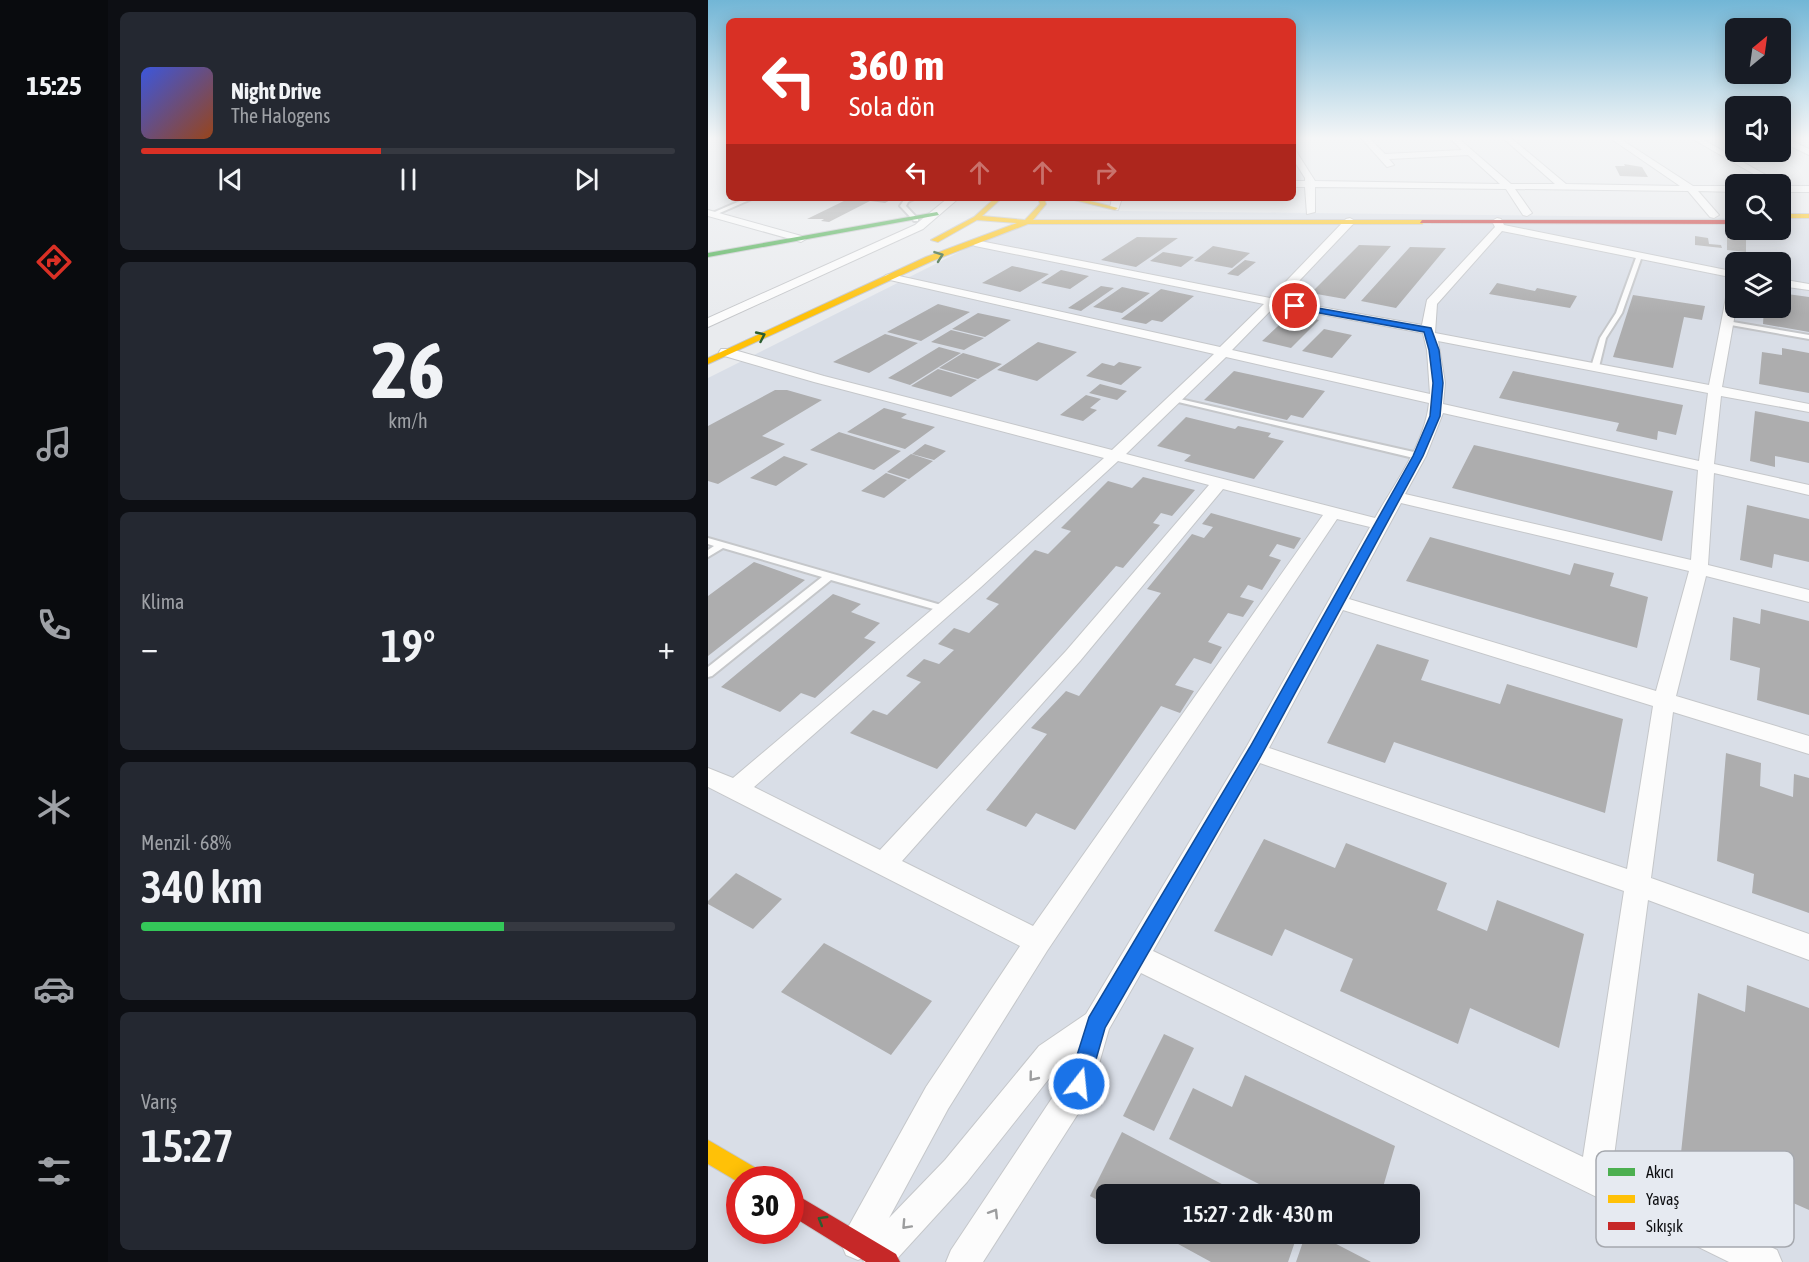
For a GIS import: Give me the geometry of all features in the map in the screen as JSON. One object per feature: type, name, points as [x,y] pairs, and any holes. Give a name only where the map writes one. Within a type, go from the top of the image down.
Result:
[{"type":"main road","points":[[937,214],[959,201]]},
{"type":"main road","points":[[1097,201],[1116,203]]},
{"type":"main road","points":[[708,255],[916,220],[1001,202]]},
{"type":"main road","points":[[708,347],[915,251],[1001,202]]},
{"type":"main road","points":[[708,361],[929,259],[1027,222],[1038,202],[1116,203],[1310,212],[1725,215]]},
{"type":"main road","points":[[1104,222],[1100,219],[1100,214],[1116,203]]},
{"type":"main road","points":[[937,214],[1027,222],[1499,224],[1725,222]]},
{"type":"main road","points":[[937,214],[951,232]]},
{"type":"main road","points":[[1791,216],[1809,216]]},
{"type":"main road","points":[[979,241],[1104,222]]},
{"type":"main road","points":[[1791,222],[1809,223]]},
{"type":"main road","points":[[708,1151],[732,1166]]},
{"type":"main road","points":[[804,1211],[869,1253]]},
{"type":"street","points":[[1309,197],[1310,212]]},
{"type":"street","points":[[1516,197],[1527,213]]},
{"type":"street","points":[[1698,197],[1714,215]]},
{"type":"street","points":[[711,214],[801,239]]},
{"type":"street","points":[[708,323],[919,227],[937,214]]},
{"type":"street","points":[[736,789],[1115,457],[1273,302],[1350,222]]},
{"type":"street","points":[[963,1262],[1079,1084],[1096,1024],[1256,752],[1418,456],[1435,416],[1438,383],[1429,333],[1431,303],[1499,224],[1725,273]]},
{"type":"street","points":[[979,241],[1595,367],[1809,408]]},
{"type":"street","points":[[890,278],[1220,352],[1706,468],[1809,490]]},
{"type":"street","points":[[1791,284],[1809,287]]},
{"type":"street","points":[[708,311],[731,313]]},
{"type":"street","points":[[1599,1151],[1664,701],[1699,567],[1706,468],[1715,390],[1728,318]]},
{"type":"street","points":[[726,352],[819,379],[1381,525]]},
{"type":"street","points":[[883,864],[1072,656],[1219,483]]},
{"type":"street","points":[[1396,497],[1699,567],[1809,596]]},
{"type":"street","points":[[869,1253],[938,1098],[1038,942],[1333,512]]},
{"type":"street","points":[[1338,602],[1809,745]]},
{"type":"street","points":[[1256,752],[1637,884],[1809,947]]},
{"type":"street","points":[[708,777],[1038,942]]},
{"type":"street","points":[[1136,957],[1595,1181],[1596,1174]]},
{"type":"street","points":[[869,1253],[956,1171],[1049,1056],[1096,1024]]},
{"type":"street","points":[[1734,1247],[1765,1262]]},
{"type":"lane","points":[[711,214],[744,201]]},
{"type":"lane","points":[[910,201],[903,206],[916,220]]},
{"type":"lane","points":[[1595,367],[1603,338],[1619,314],[1626,297],[1639,255]]},
{"type":"lane","points":[[1727,323],[1809,337]]},
{"type":"lane","points":[[1174,399],[1418,456]]},
{"type":"lane","points":[[708,540],[944,609]]},
{"type":"lane","points":[[708,554],[721,545]]},
{"type":"lane","points":[[708,673],[830,576]]},
{"type":"shaded area","points":[[1043,210],[1725,218],[1725,240],[1791,240],[1791,218],[1809,218],[1809,1262],[708,1262],[708,378]]},
{"type":"building","points":[[844,201],[870,201],[829,222],[821,221],[824,219],[807,219]]},
{"type":"building","points":[[1695,236],[1708,238],[1709,244],[1721,245],[1722,248],[1695,245]]},
{"type":"building","points":[[1137,237],[1178,238],[1136,267],[1101,260]]},
{"type":"building","points":[[1727,240],[1746,240],[1746,252],[1727,250]]},
{"type":"building","points":[[1359,245],[1391,246],[1345,299],[1311,293]]},
{"type":"building","points":[[1213,246],[1250,253],[1232,268],[1194,261]]},
{"type":"building","points":[[1410,247],[1446,248],[1396,308],[1361,301]]},
{"type":"building","points":[[1163,252],[1194,257],[1181,267],[1150,261]]},
{"type":"building","points":[[1245,260],[1256,262],[1238,276],[1227,274]]},
{"type":"building","points":[[1012,266],[1049,274],[1020,292],[982,283]]},
{"type":"building","points":[[1061,270],[1089,276],[1070,289],[1041,283]]},
{"type":"building","points":[[1497,283],[1535,291],[1537,288],[1577,296],[1570,308],[1489,294]]},
{"type":"building","points":[[1101,286],[1114,288],[1081,311],[1068,308]]},
{"type":"building","points":[[1122,287],[1150,293],[1122,313],[1093,307]]},
{"type":"building","points":[[1161,289],[1194,296],[1162,322],[1152,320],[1146,324],[1121,319]]},
{"type":"building","points":[[1633,295],[1705,306],[1702,320],[1684,317],[1673,368],[1613,357]]},
{"type":"building","points":[[1791,295],[1809,297],[1809,332],[1763,324],[1763,318],[1791,318]]},
{"type":"building","points":[[938,304],[970,312],[921,341],[887,332]]},
{"type":"building","points":[[978,313],[1011,320],[985,337],[952,329]]},
{"type":"building","points":[[1291,314],[1319,320],[1291,348],[1262,341]]},
{"type":"building","points":[[1324,329],[1352,335],[1332,358],[1302,351]]},
{"type":"building","points":[[951,330],[984,338],[964,350],[931,342]]},
{"type":"building","points":[[885,334],[918,343],[869,373],[833,362]]},
{"type":"building","points":[[1038,342],[1077,352],[1037,381],[997,370]]},
{"type":"building","points":[[939,347],[961,353],[910,385],[888,378]]},
{"type":"building","points":[[1782,348],[1809,353],[1809,393],[1759,384],[1762,352],[1782,355]]},
{"type":"building","points":[[963,353],[1002,364],[978,379],[939,368]]},
{"type":"building","points":[[1119,362],[1142,367],[1121,385],[1086,376],[1102,363],[1114,366]]},
{"type":"building","points":[[938,369],[977,380],[951,397],[911,386]]},
{"type":"building","points":[[1234,371],[1325,391],[1303,418],[1291,415],[1287,420],[1204,400]]},
{"type":"building","points":[[1513,371],[1683,405],[1676,435],[1658,431],[1657,440],[1616,431],[1619,423],[1499,398]]},
{"type":"building","points":[[1100,384],[1127,391],[1117,400],[1089,393]]},
{"type":"building","points":[[775,390],[787,390],[822,400],[762,436],[785,444],[718,484],[708,481],[708,426]]},
{"type":"building","points":[[1086,395],[1101,399],[1090,408],[1097,410],[1083,421],[1060,415]]},
{"type":"building","points":[[884,408],[907,414],[901,418],[935,427],[905,449],[847,432]]},
{"type":"building","points":[[1755,411],[1809,422],[1809,463],[1775,456],[1775,467],[1750,461]]},
{"type":"building","points":[[1186,417],[1235,429],[1238,426],[1271,433],[1268,437],[1284,441],[1254,479],[1184,461],[1191,455],[1157,446]]},
{"type":"building","points":[[839,432],[901,451],[874,470],[810,450]]},
{"type":"building","points":[[925,444],[946,451],[934,460],[912,454]]},
{"type":"building","points":[[1474,445],[1673,491],[1662,541],[1452,488]]},
{"type":"building","points":[[911,454],[933,461],[909,479],[887,472]]},
{"type":"building","points":[[784,456],[808,464],[776,486],[750,478]]},
{"type":"building","points":[[886,473],[907,480],[884,498],[861,491]]},
{"type":"building","points":[[1143,477],[1195,490],[1172,516],[1161,513],[1153,523],[1160,525],[1123,568],[1116,566],[937,769],[850,733],[873,710],[887,715],[921,682],[906,676],[924,659],[939,664],[954,650],[938,644],[954,628],[969,633],[999,604],[986,599],[1035,550],[1048,554],[1071,531],[1061,528],[1108,481],[1132,488]]},
{"type":"building","points":[[1747,505],[1809,519],[1809,562],[1774,554],[1772,568],[1740,560]]},
{"type":"building","points":[[1211,513],[1301,538],[1294,549],[1277,544],[1269,556],[1281,560],[1262,590],[1248,585],[1240,597],[1254,601],[1243,617],[1228,613],[1208,642],[1222,647],[1211,664],[1194,658],[1175,685],[1194,691],[1180,713],[1161,706],[1075,830],[1036,813],[1026,827],[986,810],[1047,734],[1031,728],[1066,691],[1079,696],[1161,593],[1147,589],[1192,534],[1204,538],[1213,527],[1202,524]]},
{"type":"building","points":[[1430,537],[1570,575],[1574,563],[1614,573],[1610,586],[1648,597],[1637,648],[1406,581]]},
{"type":"building","points":[[754,562],[805,580],[708,656],[708,596]]},
{"type":"building","points":[[833,594],[861,604],[851,612],[880,623],[864,638],[876,642],[815,698],[801,693],[780,712],[721,687]]},
{"type":"building","points":[[1761,609],[1809,621],[1809,715],[1757,700],[1760,668],[1730,660],[1733,617],[1760,624]]},
{"type":"building","points":[[1377,644],[1429,660],[1421,680],[1500,704],[1507,684],[1623,719],[1605,813],[1394,742],[1385,763],[1327,743]]},
{"type":"building","points":[[1726,753],[1761,763],[1760,786],[1793,797],[1794,774],[1809,778],[1809,913],[1752,893],[1754,874],[1717,861]]},
{"type":"building","points":[[1264,839],[1335,868],[1346,843],[1447,883],[1437,910],[1487,931],[1497,900],[1584,934],[1559,1048],[1470,1008],[1458,1044],[1340,991],[1353,959],[1285,929],[1272,956],[1214,931]]},
{"type":"building","points":[[736,873],[782,899],[753,929],[708,904],[708,901]]},
{"type":"building","points":[[824,943],[932,1001],[891,1055],[781,992]]},
{"type":"building","points":[[1747,985],[1809,1008],[1809,1210],[1794,1203],[1794,1151],[1681,1151],[1698,993],[1745,1012]]},
{"type":"building","points":[[1164,1034],[1194,1048],[1154,1131],[1123,1116]]},
{"type":"building","points":[[1245,1075],[1395,1146],[1384,1184],[1259,1184],[1169,1139],[1193,1088],[1232,1107]]},
{"type":"building","points":[[1122,1132],[1222,1184],[1096,1184]]},
{"type":"building","points":[[1096,1184],[1096,1199],[1090,1196]]},
{"type":"building","points":[[1178,1244],[1294,1244],[1288,1262],[1211,1262]]},
{"type":"building","points":[[1302,1244],[1336,1244],[1371,1262],[1296,1262]]},
{"type":"traffic: fast","points":[[708,255],[937,214]]},
{"type":"traffic: slow","points":[[935,240],[976,218],[996,201]]},
{"type":"traffic: slow","points":[[708,361],[929,259],[1027,222],[1043,204],[1042,201]]},
{"type":"traffic: slow","points":[[1083,201],[1115,208]]},
{"type":"traffic: slow","points":[[1791,216],[1809,216]]},
{"type":"traffic: slow","points":[[976,218],[1027,222],[1422,222]]},
{"type":"traffic: slow","points":[[708,1151],[732,1166]]},
{"type":"traffic: jam","points":[[1422,222],[1725,222]]},
{"type":"traffic: jam","points":[[804,1211],[888,1262]]},
{"type":"route","points":[[1079,1084],[1096,1024],[1256,752],[1386,517],[1418,456],[1435,416],[1438,383],[1434,350],[1428,330],[1295,306]]}]
